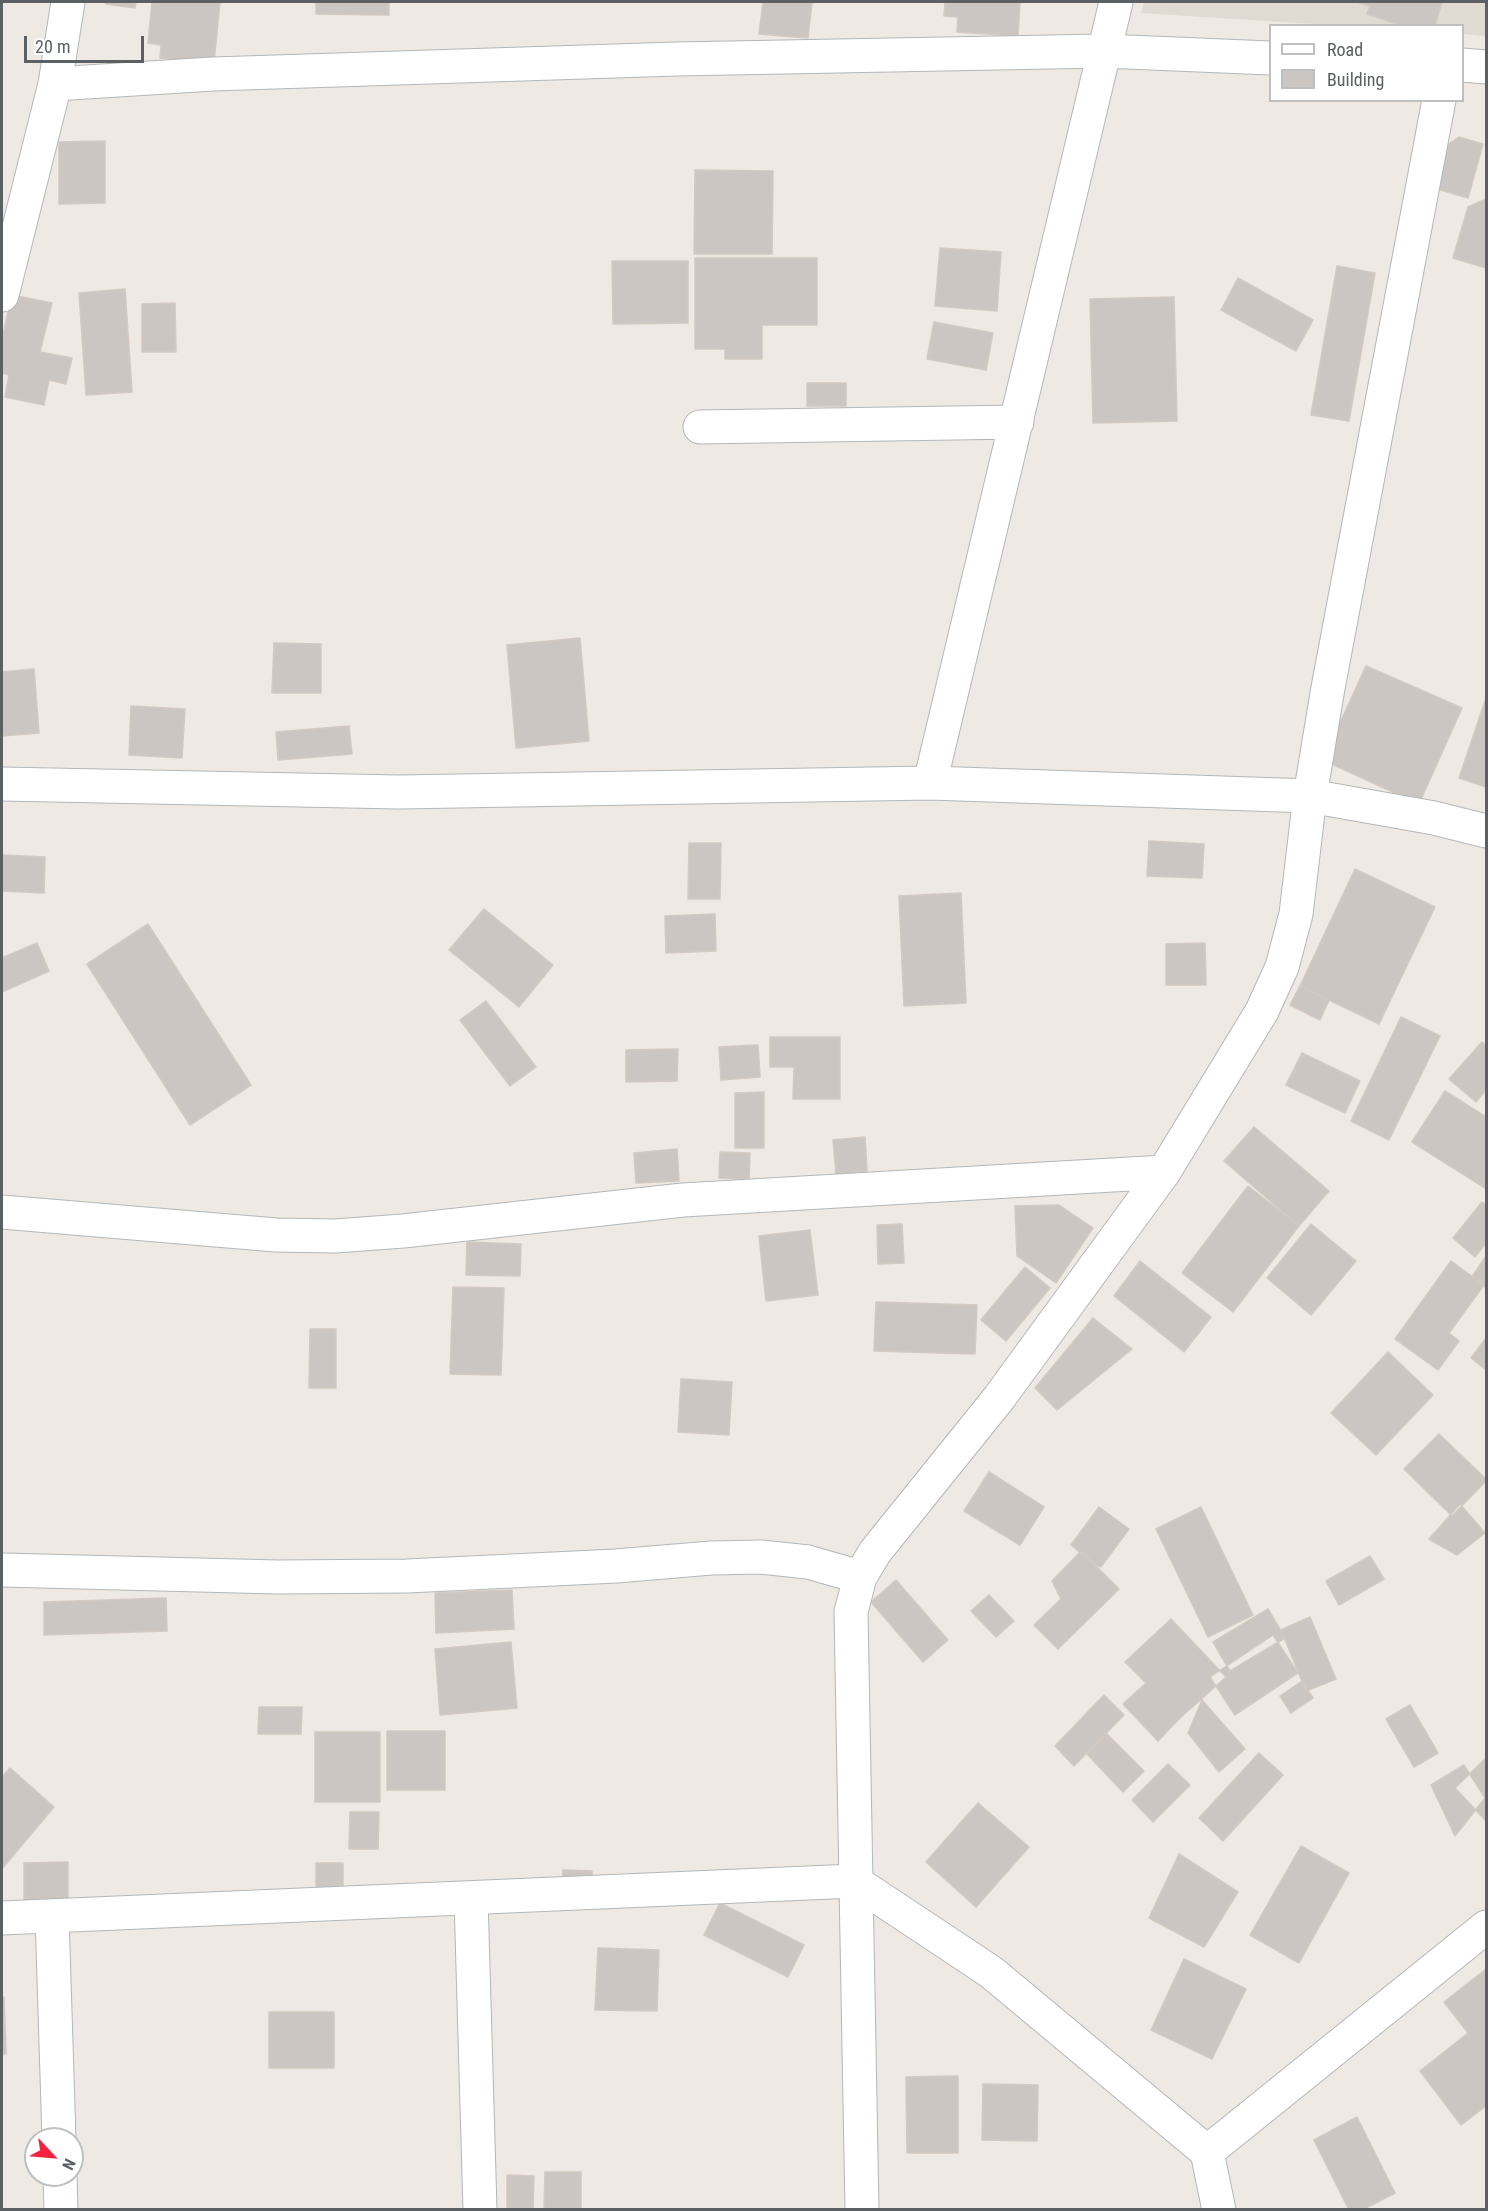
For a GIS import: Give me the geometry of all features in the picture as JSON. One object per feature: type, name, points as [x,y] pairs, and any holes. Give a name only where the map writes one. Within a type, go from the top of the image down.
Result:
[{"type":"street","points":[[2,295],[55,84],[68,2]]},
{"type":"street","points":[[930,783],[1116,2]]},
{"type":"street","points":[[55,84],[213,74],[677,59],[1104,51],[1269,58]]},
{"type":"street","points":[[1464,65],[1486,67]]},
{"type":"street","points":[[862,2210],[850,1612],[860,1577],[875,1552],[999,1398],[1164,1172],[1262,1011],[1282,967],[1296,914],[1310,796],[1328,688],[1439,102]]},
{"type":"street","points":[[700,427],[1017,422]]},
{"type":"street","points":[[2,784],[399,792],[930,783],[1310,796],[1434,818],[1486,831]]},
{"type":"street","points":[[2,1212],[276,1235],[335,1236],[403,1231],[694,1199],[1164,1172]]},
{"type":"street","points":[[2,1570],[278,1577],[407,1576],[761,1557],[808,1562],[860,1577]]},
{"type":"street","points":[[2,1918],[854,1881],[991,1972],[1207,2152],[1219,2210]]},
{"type":"street","points":[[471,1898],[480,2210]]},
{"type":"street","points":[[52,1916],[59,2127]]},
{"type":"street","points":[[1207,2152],[1486,1927]]},
{"type":"street","points":[[60,2187],[61,2210]]},
{"type":"shaded area","points":[[1144,2],[1486,2],[1486,36],[1464,34],[1464,24],[1313,24],[1141,13]]},
{"type":"building","points":[[106,2],[136,2],[135,8],[106,4]]},
{"type":"building","points":[[152,2],[220,2],[214,63],[160,58],[161,45],[148,43]]},
{"type":"building","points":[[316,2],[389,2],[389,15],[316,14]]},
{"type":"building","points":[[763,2],[812,2],[808,38],[759,34]]},
{"type":"building","points":[[945,2],[1020,2],[1018,36],[957,32],[958,17],[944,16]]},
{"type":"building","points":[[1356,2],[1442,2],[1436,24],[1397,24],[1367,14],[1370,6]]},
{"type":"building","points":[[1459,137],[1483,144],[1468,198],[1434,188],[1446,146]]},
{"type":"building","points":[[105,141],[105,203],[59,204],[59,142]]},
{"type":"building","points":[[695,170],[773,171],[772,254],[694,254]]},
{"type":"building","points":[[1486,199],[1486,268],[1453,258],[1468,207]]},
{"type":"building","points":[[940,248],[1001,252],[997,311],[935,306]]},
{"type":"building","points":[[695,258],[817,258],[817,325],[762,325],[762,359],[725,359],[725,349],[695,349]]},
{"type":"building","points":[[612,261],[688,261],[688,323],[613,324]]},
{"type":"building","points":[[1337,266],[1375,273],[1349,421],[1311,415]]},
{"type":"building","points":[[1238,278],[1313,320],[1296,351],[1221,310]]},
{"type":"building","points":[[125,289],[132,392],[86,395],[79,293]]},
{"type":"building","points":[[12,295],[52,303],[40,352],[72,358],[66,384],[49,380],[44,405],[5,397],[9,375],[2,373],[2,339]]},
{"type":"building","points":[[1174,297],[1177,421],[1093,423],[1090,299]]},
{"type":"building","points":[[175,303],[176,352],[142,352],[142,304]]},
{"type":"building","points":[[934,322],[993,333],[986,370],[927,359]]},
{"type":"building","points":[[807,383],[846,383],[846,406],[807,406]]},
{"type":"building","points":[[580,638],[589,741],[516,748],[507,645]]},
{"type":"building","points":[[274,643],[321,644],[321,693],[272,693]]},
{"type":"building","points":[[1366,666],[1462,708],[1419,804],[1323,760]]},
{"type":"building","points":[[34,669],[39,733],[2,736],[2,672]]},
{"type":"building","points":[[1486,698],[1486,787],[1459,778]]},
{"type":"building","points":[[131,706],[185,709],[182,758],[129,755]]},
{"type":"building","points":[[349,726],[352,754],[278,760],[276,732]]},
{"type":"building","points":[[1149,841],[1204,844],[1202,878],[1147,876]]},
{"type":"building","points":[[689,843],[721,843],[720,899],[688,899]]},
{"type":"building","points":[[2,855],[45,857],[44,893],[2,891]]},
{"type":"building","points":[[1355,869],[1435,907],[1379,1024],[1300,986]]},
{"type":"building","points":[[961,893],[966,1003],[904,1006],[899,896]]},
{"type":"building","points":[[484,909],[553,965],[519,1007],[449,950]]},
{"type":"building","points":[[715,914],[716,951],[666,953],[665,916]]},
{"type":"building","points":[[148,924],[251,1085],[190,1125],[87,964]]},
{"type":"building","points":[[37,943],[49,971],[2,992],[2,958]]},
{"type":"building","points":[[1205,943],[1206,985],[1166,985],[1166,944]]},
{"type":"building","points":[[1300,986],[1329,1000],[1320,1020],[1290,1005]]},
{"type":"building","points":[[486,1001],[536,1067],[510,1086],[460,1020]]},
{"type":"building","points":[[1401,1017],[1440,1036],[1389,1140],[1351,1121]]},
{"type":"building","points":[[770,1037],[840,1037],[840,1099],[793,1099],[794,1067],[770,1067]]},
{"type":"building","points":[[1482,1042],[1486,1046],[1486,1090],[1476,1102],[1449,1079]]},
{"type":"building","points":[[758,1045],[760,1077],[721,1080],[719,1047]]},
{"type":"building","points":[[678,1049],[677,1081],[626,1082],[626,1050]]},
{"type":"building","points":[[1302,1053],[1360,1081],[1345,1113],[1286,1085]]},
{"type":"building","points":[[1445,1091],[1486,1117],[1485,1188],[1412,1142]]},
{"type":"building","points":[[764,1092],[764,1148],[735,1148],[735,1093]]},
{"type":"building","points":[[1254,1127],[1329,1191],[1299,1226],[1224,1161]]},
{"type":"building","points":[[865,1137],[867,1171],[836,1174],[833,1140]]},
{"type":"building","points":[[677,1149],[679,1181],[636,1183],[634,1153]]},
{"type":"building","points":[[720,1152],[750,1153],[749,1179],[719,1178]]},
{"type":"building","points":[[1248,1186],[1299,1226],[1233,1312],[1182,1273]]},
{"type":"building","points":[[1482,1202],[1486,1205],[1486,1243],[1475,1257],[1453,1238]]},
{"type":"building","points":[[1059,1205],[1093,1228],[1056,1283],[1017,1256],[1015,1206]]},
{"type":"building","points":[[902,1224],[904,1263],[878,1264],[877,1225]]},
{"type":"building","points":[[1311,1224],[1356,1261],[1311,1315],[1267,1278]]},
{"type":"building","points":[[810,1230],[818,1295],[766,1301],[759,1236]]},
{"type":"building","points":[[467,1242],[521,1244],[520,1276],[466,1275]]},
{"type":"building","points":[[1486,1256],[1486,1288],[1472,1277]]},
{"type":"building","points":[[1140,1261],[1211,1317],[1184,1352],[1114,1296]]},
{"type":"building","points":[[1451,1261],[1484,1285],[1449,1333],[1459,1341],[1438,1370],[1395,1339]]},
{"type":"building","points":[[1025,1267],[1050,1288],[1006,1341],[981,1320]]},
{"type":"building","points":[[453,1287],[504,1288],[501,1375],[450,1374]]},
{"type":"building","points":[[876,1302],[977,1305],[975,1354],[874,1351]]},
{"type":"building","points":[[1093,1318],[1132,1349],[1057,1410],[1035,1388]]},
{"type":"building","points":[[310,1329],[336,1329],[336,1388],[309,1388]]},
{"type":"building","points":[[1486,1338],[1486,1370],[1471,1358]]},
{"type":"building","points":[[1388,1352],[1433,1395],[1376,1455],[1331,1413]]},
{"type":"building","points":[[681,1379],[732,1382],[729,1435],[678,1432]]},
{"type":"building","points":[[1439,1434],[1486,1479],[1452,1516],[1404,1469]]},
{"type":"building","points":[[989,1472],[1044,1507],[1020,1545],[964,1511]]},
{"type":"building","points":[[1460,1504],[1485,1533],[1457,1555],[1429,1539]]},
{"type":"building","points":[[1099,1507],[1129,1529],[1101,1567],[1071,1545]]},
{"type":"building","points":[[1201,1507],[1253,1615],[1208,1637],[1156,1529]]},
{"type":"building","points":[[1081,1551],[1119,1589],[1058,1649],[1034,1625],[1061,1599],[1052,1581]]},
{"type":"building","points":[[1370,1556],[1384,1579],[1339,1605],[1326,1581]]},
{"type":"building","points":[[896,1580],[948,1640],[923,1662],[871,1602]]},
{"type":"building","points":[[512,1590],[514,1629],[436,1633],[435,1593]]},
{"type":"building","points":[[989,1595],[1014,1621],[996,1637],[971,1611]]},
{"type":"building","points":[[166,1598],[167,1631],[44,1635],[44,1602]]},
{"type":"building","points":[[1268,1609],[1285,1638],[1230,1671],[1213,1642]]},
{"type":"building","points":[[1310,1617],[1336,1679],[1306,1691],[1281,1630]]},
{"type":"building","points":[[1171,1619],[1226,1677],[1158,1741],[1123,1704],[1146,1683],[1125,1662]]},
{"type":"building","points":[[1273,1635],[1298,1673],[1235,1715],[1210,1677]]},
{"type":"building","points":[[511,1642],[517,1708],[440,1715],[435,1649]]},
{"type":"building","points":[[1302,1681],[1313,1698],[1291,1713],[1280,1696]]},
{"type":"building","points":[[1104,1695],[1124,1715],[1074,1766],[1055,1746]]},
{"type":"building","points":[[1202,1700],[1245,1749],[1219,1772],[1188,1733]]},
{"type":"building","points":[[1410,1705],[1438,1753],[1414,1767],[1386,1719]]},
{"type":"building","points":[[259,1707],[302,1707],[301,1734],[258,1734]]},
{"type":"building","points":[[387,1731],[445,1731],[445,1790],[387,1790]]},
{"type":"building","points":[[315,1732],[380,1732],[380,1802],[315,1802]]},
{"type":"building","points":[[1107,1734],[1144,1771],[1123,1792],[1087,1754]]},
{"type":"building","points":[[1259,1753],[1283,1775],[1223,1841],[1199,1818]]},
{"type":"building","points":[[1486,1758],[1486,1821],[1455,1788]]},
{"type":"building","points":[[1168,1764],[1190,1785],[1153,1822],[1132,1800]]},
{"type":"building","points":[[1464,1765],[1485,1798],[1455,1836],[1431,1785]]},
{"type":"building","points":[[10,1768],[54,1807],[2,1869],[2,1777]]},
{"type":"building","points":[[978,1803],[1029,1847],[976,1907],[926,1862]]},
{"type":"building","points":[[350,1812],[379,1812],[378,1849],[349,1849]]},
{"type":"building","points":[[1301,1846],[1349,1873],[1299,1963],[1250,1935]]},
{"type":"building","points":[[1179,1854],[1238,1892],[1204,1947],[1149,1918]]},
{"type":"building","points":[[68,1862],[68,1904],[24,1904],[24,1863]]},
{"type":"building","points":[[316,1863],[343,1863],[343,1886],[316,1887]]},
{"type":"building","points":[[563,1870],[592,1871],[592,1889],[562,1888]]},
{"type":"building","points":[[720,1903],[804,1945],[788,1977],[704,1935]]},
{"type":"building","points":[[598,1948],[659,1950],[657,2011],[595,2010]]},
{"type":"building","points":[[1184,1959],[1246,1989],[1212,2059],[1151,2030]]},
{"type":"building","points":[[1486,1969],[1486,2106],[1461,2125],[1420,2071],[1468,2033],[1444,2002]]},
{"type":"building","points":[[2,1997],[4,1997],[6,2054],[2,2054]]},
{"type":"building","points":[[269,2012],[334,2012],[334,2068],[269,2068]]},
{"type":"building","points":[[958,2076],[958,2153],[907,2153],[906,2077]]},
{"type":"building","points":[[983,2084],[1038,2085],[1037,2141],[982,2140]]},
{"type":"building","points":[[1357,2117],[1395,2193],[1362,2210],[1349,2210],[1314,2140]]},
{"type":"building","points":[[545,2172],[581,2172],[581,2210],[544,2210]]},
{"type":"building","points":[[507,2175],[534,2176],[533,2210],[507,2210]]}]
